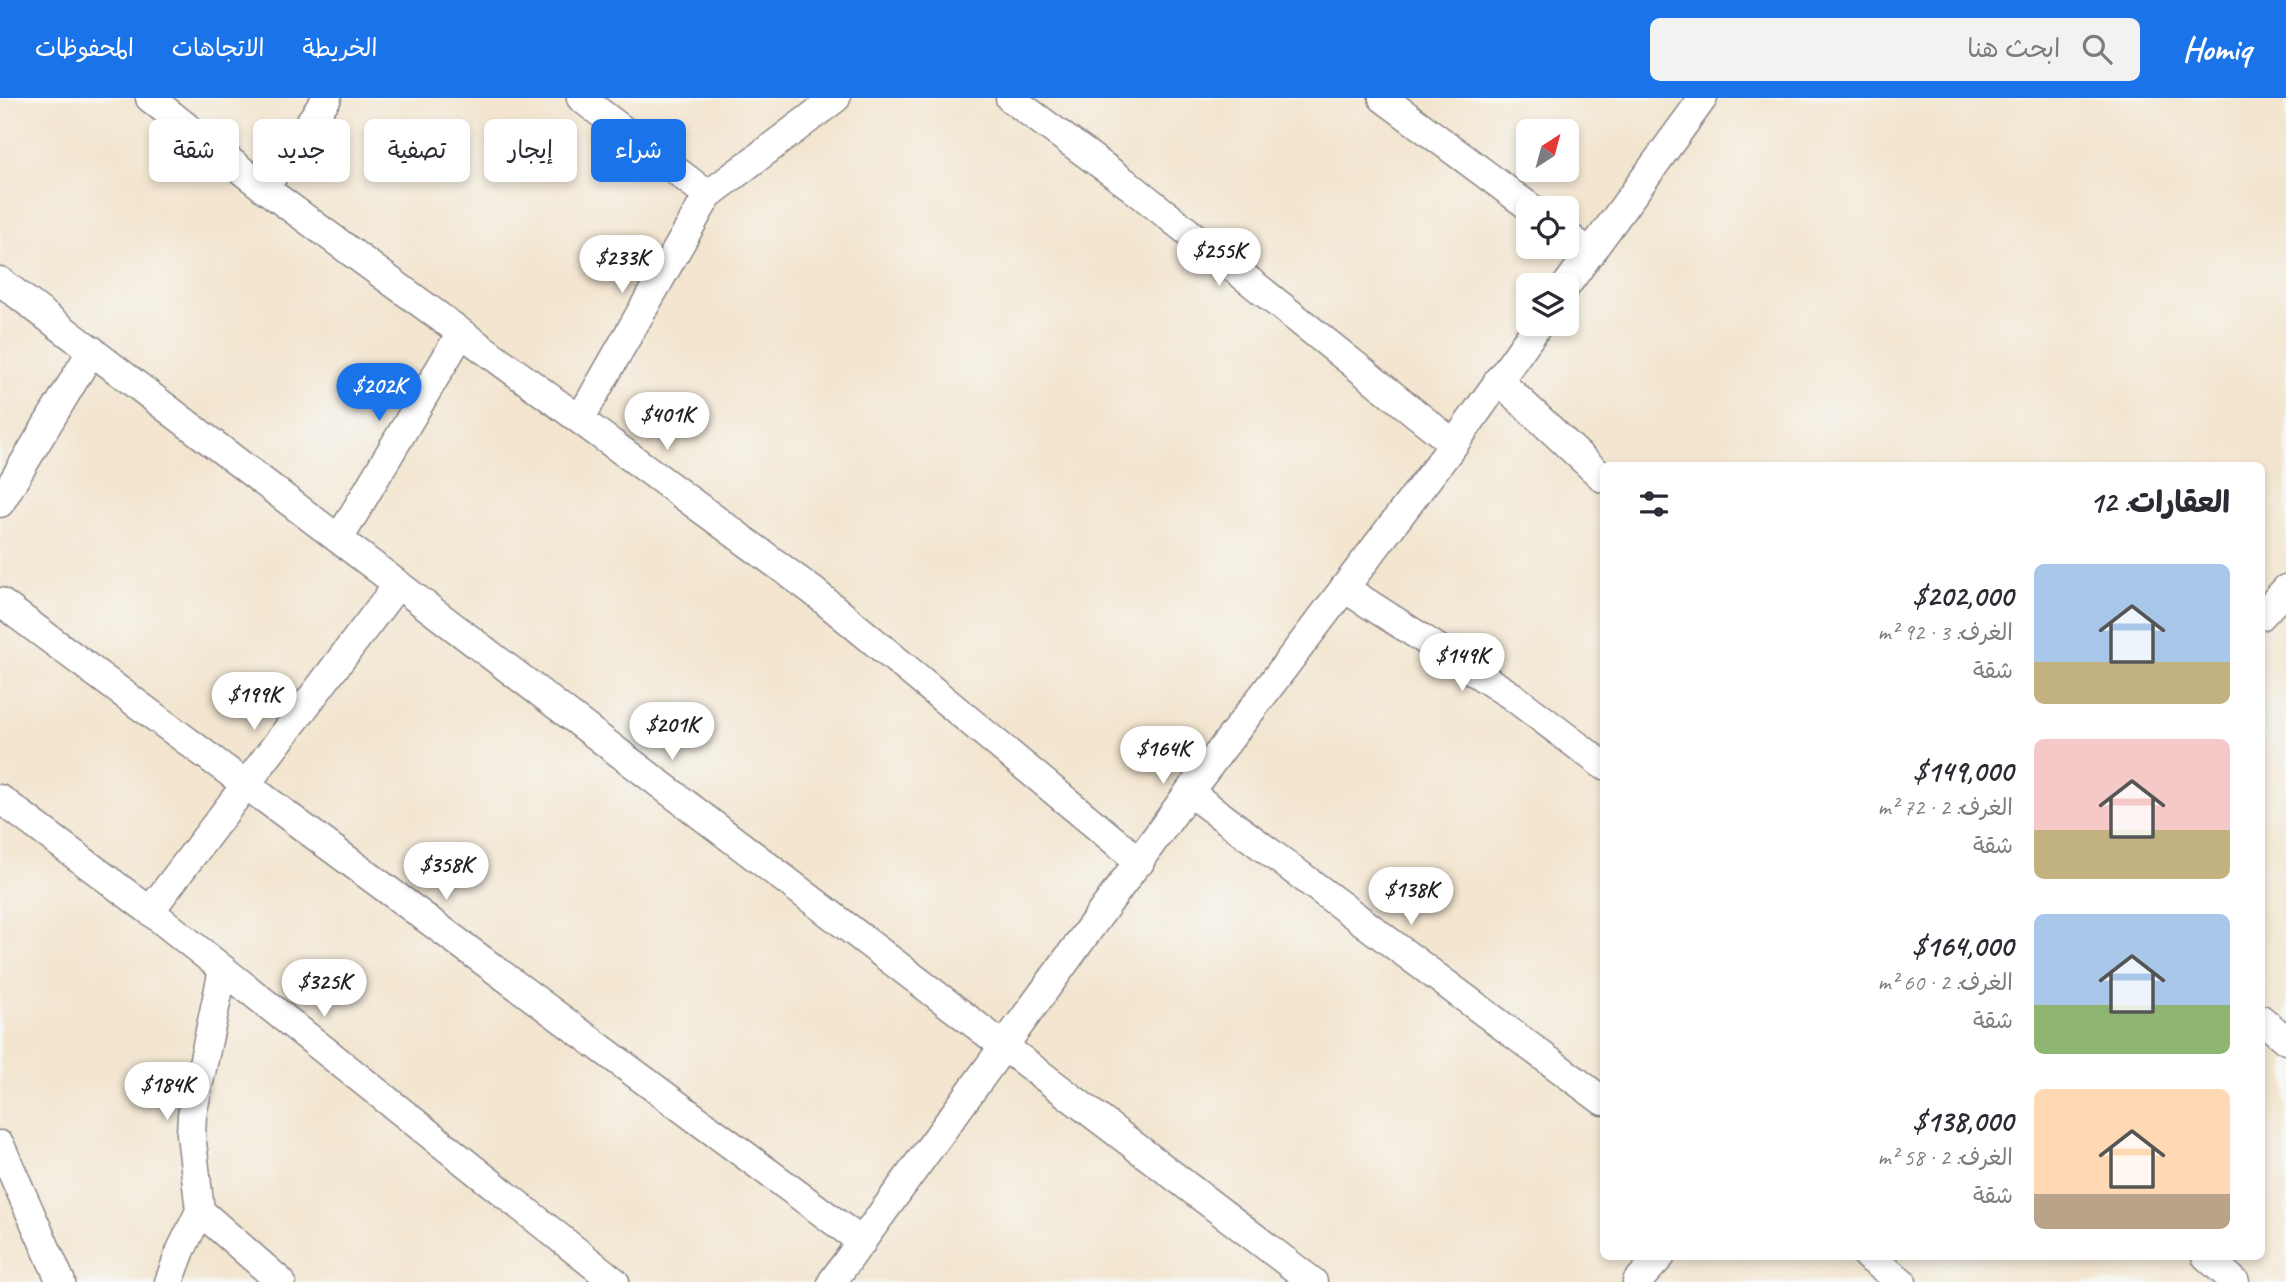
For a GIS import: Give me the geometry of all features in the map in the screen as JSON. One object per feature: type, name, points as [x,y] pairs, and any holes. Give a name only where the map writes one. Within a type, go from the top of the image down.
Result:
[{"type":"street","points":[[149,98],[264,188],[813,590],[1140,862]]},
{"type":"street","points":[[264,188],[327,98]]},
{"type":"street","points":[[581,98],[708,195]]},
{"type":"street","points":[[580,419],[708,195],[836,98]]},
{"type":"street","points":[[1010,98],[1133,188],[1454,444]]},
{"type":"street","points":[[1383,98],[1516,197]]},
{"type":"street","points":[[1576,273],[1703,98]]},
{"type":"street","points":[[1579,244],[1591,253]]},
{"type":"street","points":[[0,281],[1313,1282]]},
{"type":"street","points":[[339,539],[461,332]]},
{"type":"street","points":[[832,1282],[1189,792],[1454,444],[1530,336]]},
{"type":"street","points":[[0,503],[92,350]]},
{"type":"street","points":[[1498,380],[1600,475]]},
{"type":"street","points":[[150,911],[398,584]]},
{"type":"street","points":[[1344,588],[1512,696],[1600,763]]},
{"type":"street","points":[[2265,612],[2286,589]]},
{"type":"street","points":[[0,602],[862,1242]]},
{"type":"street","points":[[1189,792],[1600,1099]]},
{"type":"street","points":[[0,799],[150,911],[615,1282]]},
{"type":"street","points":[[169,1282],[200,1210],[191,1134],[192,1115],[223,970]]},
{"type":"street","points":[[2265,1022],[2286,1040]]},
{"type":"street","points":[[0,1145],[61,1282]]},
{"type":"street","points":[[200,1210],[281,1282]]},
{"type":"street","points":[[1637,1282],[1657,1260]]},
{"type":"street","points":[[1872,1260],[1902,1282]]},
{"type":"street","points":[[2210,1260],[2235,1282]]}]
